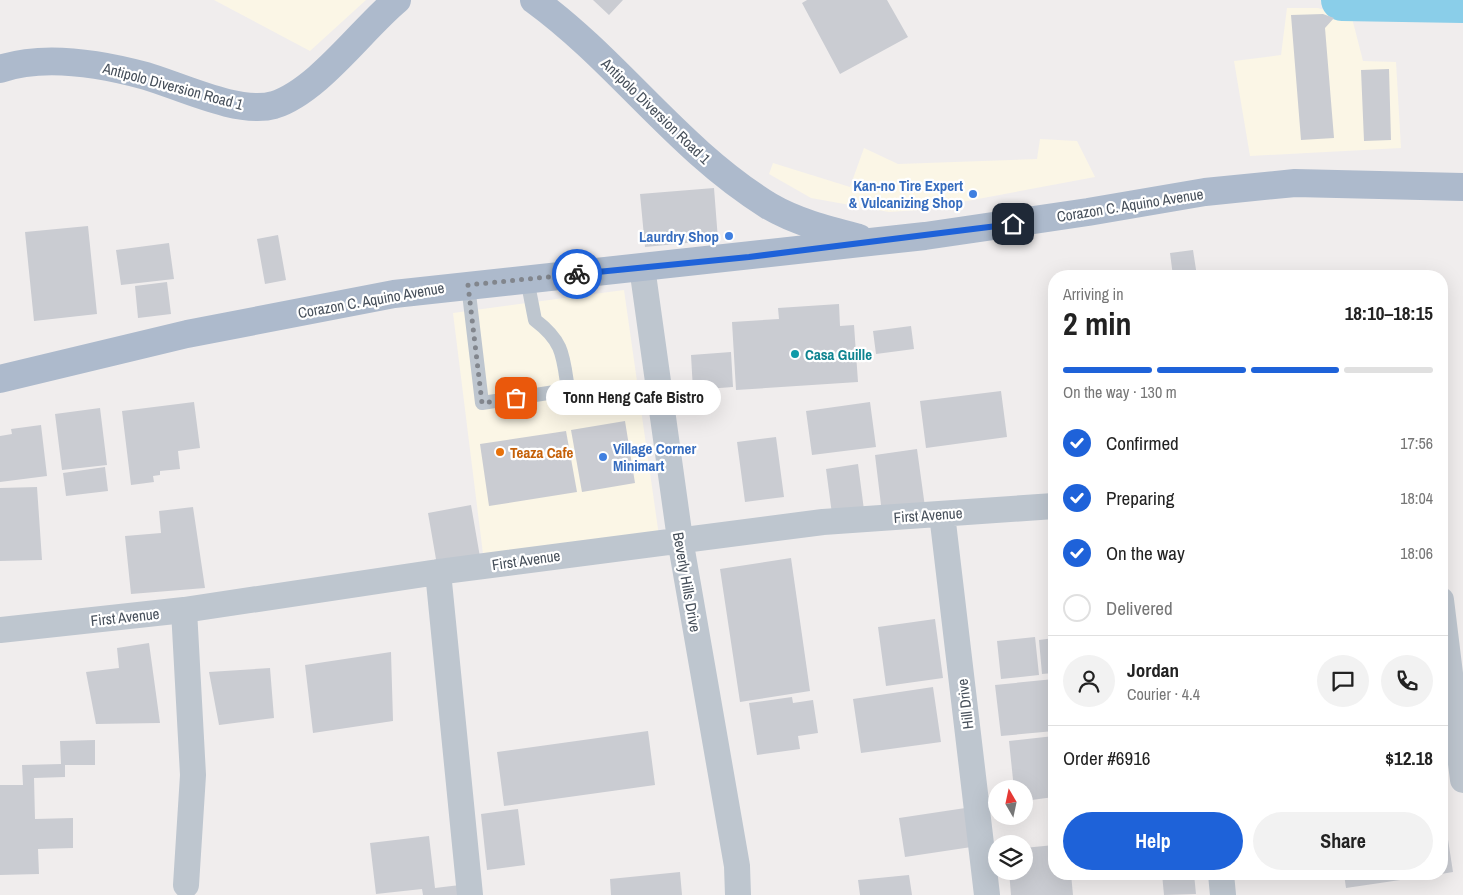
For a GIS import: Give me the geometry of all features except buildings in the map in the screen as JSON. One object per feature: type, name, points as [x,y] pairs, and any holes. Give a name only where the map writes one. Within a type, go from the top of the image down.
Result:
[{"type":"main road","name":"Antipolo Diversion Road 1","points":[[0,69],[42,62],[108,68],[147,76],[206,97],[243,106],[263,107],[286,99],[317,78],[397,0]]},
{"type":"main road","name":"Antipolo Diversion Road 1","points":[[534,0],[565,23],[683,141],[721,172],[770,206],[812,225],[859,238],[900,238]]},
{"type":"main road","name":"Corazon C. Aquino Avenue","points":[[0,379],[187,334],[394,294],[749,257],[1088,212],[1205,192],[1295,183],[1463,187]]},
{"type":"main road","points":[[749,257],[769,248],[779,235],[778,220],[770,206]]},
{"type":"street","name":"Beverly Hills Drive","points":[[642,268],[680,539],[737,866],[738,895]]},
{"type":"street","name":"First Avenue","points":[[0,630],[184,610],[438,572],[680,539],[823,522],[1048,506]]},
{"type":"street","name":"Hill Drive","points":[[942,514],[987,895]]},
{"type":"street","points":[[438,572],[470,895]]},
{"type":"street","points":[[184,610],[193,775],[186,885]]},
{"type":"street","points":[[1448,657],[1463,780]]},
{"type":"street","points":[[1222,880],[1223,895]]},
{"type":"lane","points":[[468,285],[482,403],[568,390],[563,353],[551,332],[535,320],[527,279]]},
{"type":"shaded area","points":[[214,0],[366,0],[310,51]]},
{"type":"shaded area","points":[[1287,8],[1318,8],[1352,18],[1363,61],[1396,62],[1401,148],[1250,156],[1234,61],[1281,55]]},
{"type":"shaded area","points":[[1040,139],[1077,141],[1095,177],[919,210],[889,212],[811,198],[769,174],[773,163],[850,187],[864,148],[898,164],[1037,159]]},
{"type":"shaded area","points":[[624,290],[659,536],[484,562],[453,313]]},
{"type":"waterway","points":[[1342,0],[1463,2]]},
{"type":"way so far","points":[[516,398],[482,403],[468,285],[577,274]]},
{"type":"place","name":"Kan-no Tire Expert & Vulcanizing Shop","points":[[973,194]]},
{"type":"place","name":"Laurdry Shop","points":[[729,236]]},
{"type":"place","name":"Casa Guille","points":[[795,354]]},
{"type":"place","name":"Tonn Heng Cafe Bistro","points":[[516,398]]},
{"type":"place","name":"Teaza Cafe","points":[[500,452]]},
{"type":"place","name":"Village Corner Minimart","points":[[603,457]]},
{"type":"route","points":[[577,274],[749,257],[1013,224]]}]
